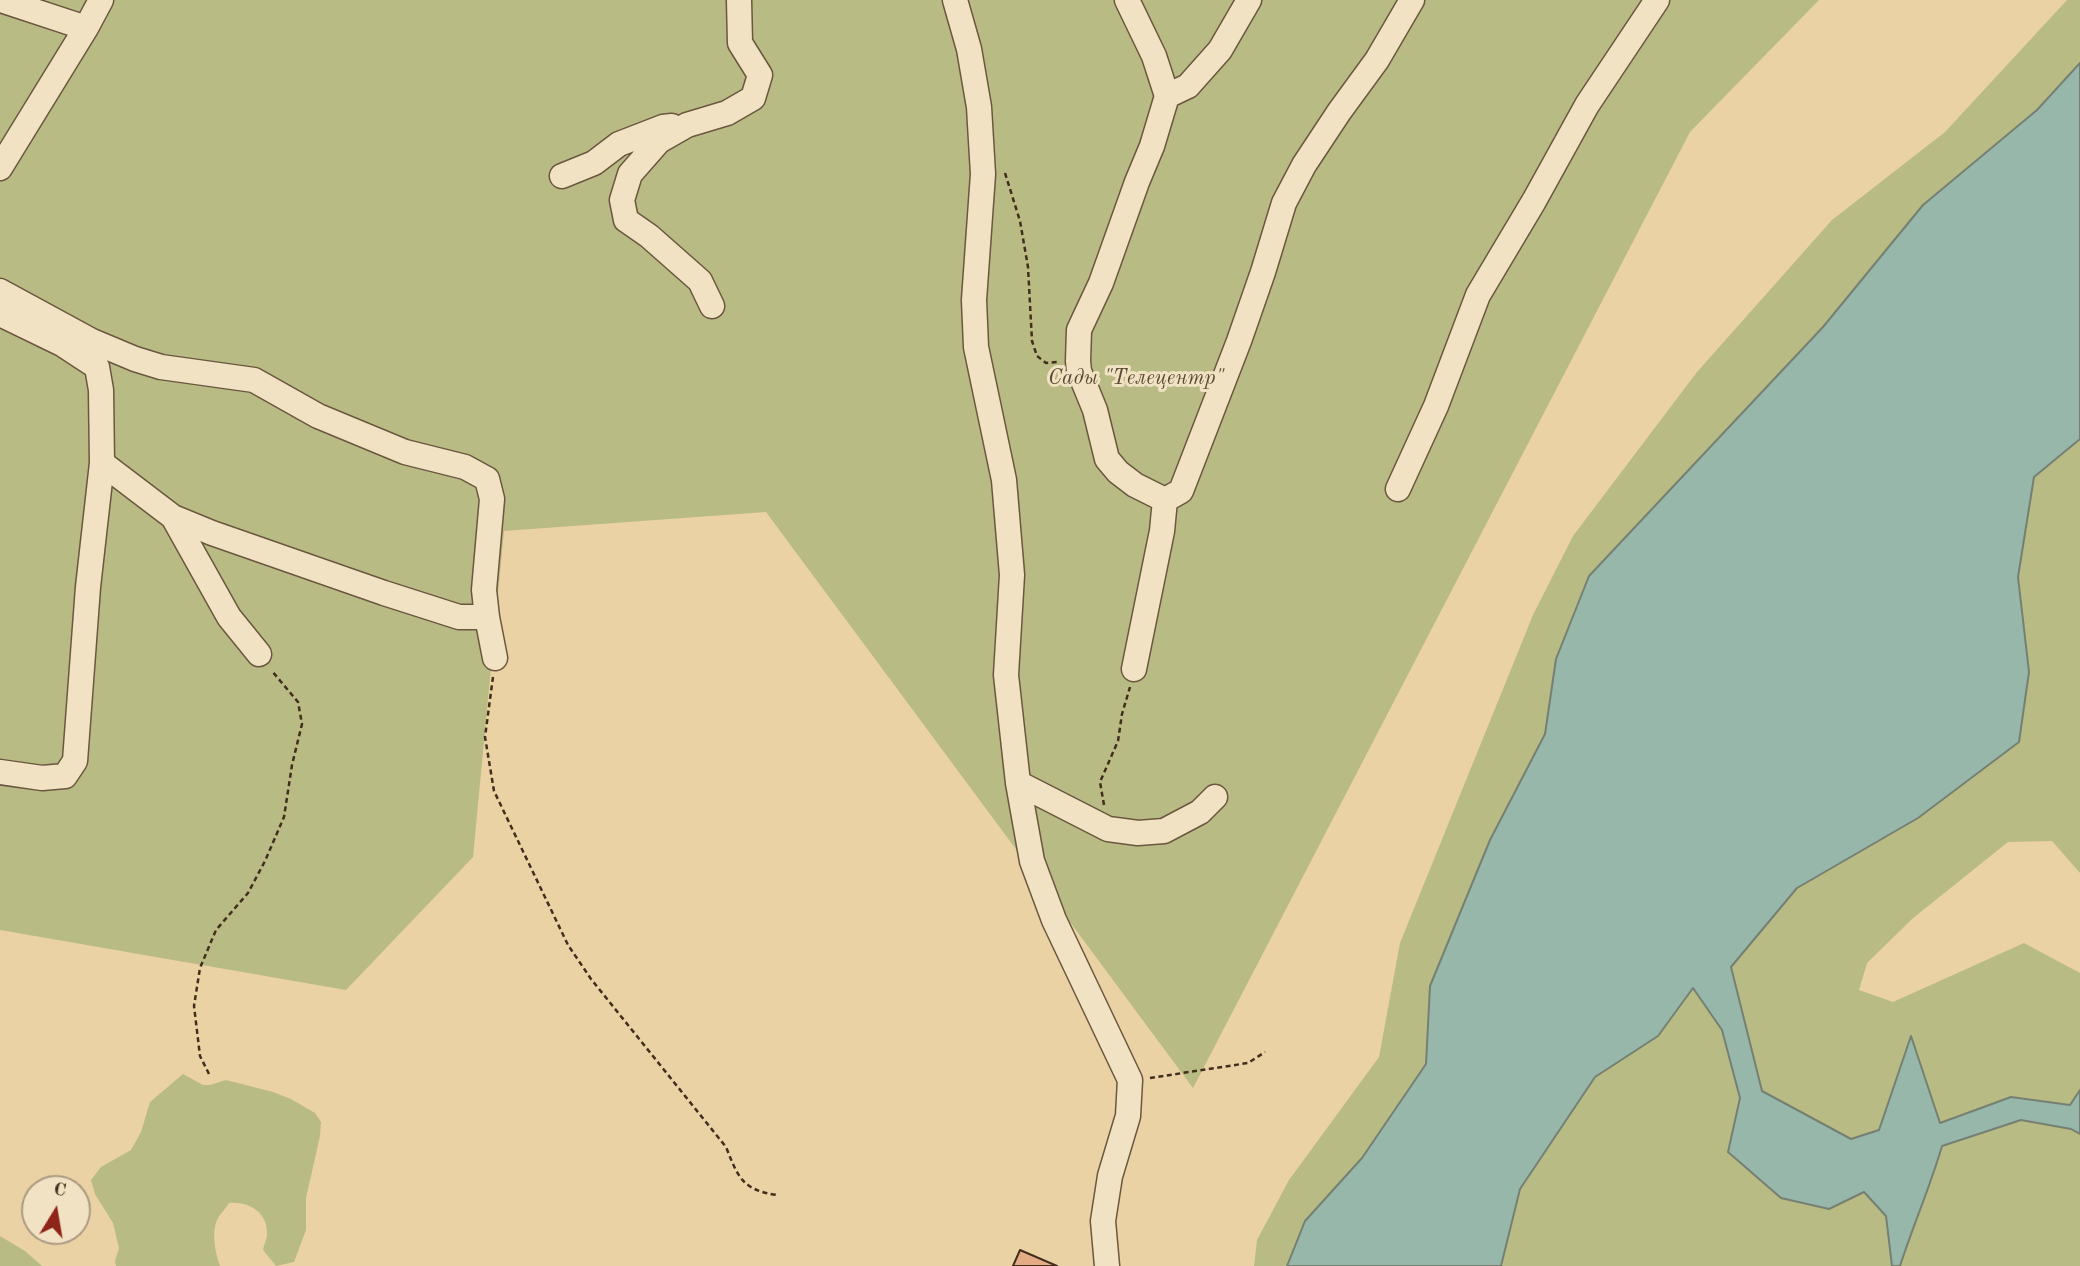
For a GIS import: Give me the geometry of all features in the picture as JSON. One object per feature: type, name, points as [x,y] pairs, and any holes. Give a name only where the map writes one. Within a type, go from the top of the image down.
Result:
[{"type":"lane","points":[[1,0],[86,28]]},
{"type":"lane","points":[[4,156],[101,0]]},
{"type":"lane","points":[[562,176],[594,163],[619,144],[663,127],[687,125],[727,113],[753,98],[760,75],[740,43],[739,0]]},
{"type":"lane","points":[[955,0],[969,50],[979,107],[983,174],[974,300],[976,347],[1004,480],[1012,575],[1006,675],[1018,783],[1032,861],[1045,896],[1129,1080],[1128,1116],[1110,1176],[1103,1221],[1107,1266]]},
{"type":"lane","points":[[1127,0],[1154,56],[1167,96],[1152,146],[1101,283],[1079,330],[1077,361],[1095,410],[1107,459],[1135,485],[1165,500]]},
{"type":"lane","points":[[1167,96],[1188,86],[1220,50],[1248,0]]},
{"type":"lane","points":[[1165,500],[1181,491],[1251,306],[1284,203],[1304,165],[1377,60],[1412,0]]},
{"type":"lane","points":[[1398,489],[1436,406],[1478,295],[1587,105],[1657,0]]},
{"type":"lane","points":[[687,125],[659,141],[630,174],[622,201],[626,220],[649,236],[700,281],[712,306]]},
{"type":"lane","points":[[0,291],[92,341],[135,359],[161,367],[254,380],[318,416],[405,452],[465,467],[486,479],[492,499],[485,590],[495,658]]},
{"type":"lane","points":[[0,314],[62,344],[97,368],[101,390],[102,463],[88,587],[75,761],[65,776],[42,778],[0,772]]},
{"type":"lane","points":[[102,463],[173,517],[212,533],[459,617],[487,617]]},
{"type":"lane","points":[[1134,669],[1162,531],[1165,500]]},
{"type":"lane","points":[[173,517],[229,617],[258,654]]},
{"type":"lane","points":[[1018,783],[1108,829],[1138,833],[1164,831],[1200,811],[1216,797]]},
{"type":"path","points":[[1001,164],[1020,221],[1028,267],[1032,341],[1037,356],[1046,363],[1077,361]]},
{"type":"path","points":[[209,1074],[200,1056],[194,1006],[200,968],[216,930],[248,893],[284,817],[302,724],[298,702],[258,654]]},
{"type":"path","points":[[495,658],[485,737],[494,791],[568,945],[591,979],[726,1147],[738,1176],[759,1192],[777,1195]]},
{"type":"path","points":[[1108,829],[1100,782],[1118,741],[1122,713],[1134,669]]},
{"type":"path","points":[[1129,1080],[1167,1077],[1248,1063],[1265,1052]]},
{"type":"green space","name":"Сады \"Телецентр\"","points":[[0,0],[1819,0],[1690,132],[1193,1088],[766,512],[504,531],[473,857],[346,990],[0,930]]},
{"type":"green space","points":[[2067,0],[2080,0],[2080,63],[2037,110],[1923,205],[1556,659],[1545,734],[1490,840],[1430,986],[1426,1064],[1362,1158],[1305,1221],[1287,1266],[1254,1266],[1257,1240],[1289,1180],[1379,1057],[1400,943],[1533,615],[1573,536],[1697,372],[1832,220],[1945,132]]},
{"type":"green space","points":[[2080,439],[2080,873],[2052,841],[2008,842],[1912,919],[1867,963],[1859,990],[1893,1002],[2024,943],[2080,973],[2080,1090],[2070,1105],[2011,1097],[1940,1124],[1911,1037],[1879,1130],[1851,1139],[1762,1091],[1731,967],[1797,888],[1918,818],[2029,672],[2018,577],[2034,477]]},
{"type":"green space","points":[[1693,987],[1722,1030],[1740,1098],[1728,1152],[1829,1209],[1864,1192],[1886,1216],[1892,1266],[1501,1266],[1520,1189],[1595,1077],[1658,1036]]},
{"type":"green space","points":[[183,1074],[203,1085],[226,1080],[273,1092],[315,1113],[321,1122],[320,1136],[306,1198],[306,1230],[294,1262],[276,1266],[263,1250],[267,1234],[260,1214],[250,1206],[229,1203],[218,1218],[214,1235],[220,1266],[116,1266],[119,1248],[113,1223],[95,1194],[91,1180],[101,1167],[131,1150],[141,1132],[150,1102]]},
{"type":"green space","points":[[2021,1120],[2071,1129],[2080,1134],[2080,1266],[1900,1266],[1942,1146]]},
{"type":"green space","points":[[0,1236],[25,1251],[42,1266],[0,1266]]},
{"type":"shaded area","points":[[2080,63],[2080,439],[2034,477],[2018,577],[2029,672],[2019,742],[1918,818],[1797,888],[1731,967],[1762,1091],[1851,1139],[1879,1130],[1911,1036],[1940,1123],[2011,1097],[2070,1105],[2080,1090],[2080,1134],[2071,1129],[2021,1120],[1942,1146],[1900,1266],[1892,1266],[1886,1216],[1864,1192],[1829,1209],[1781,1198],[1728,1152],[1740,1098],[1722,1030],[1693,988],[1658,1036],[1595,1077],[1520,1189],[1501,1266],[1287,1266],[1305,1221],[1362,1158],[1426,1064],[1430,986],[1490,840],[1545,734],[1556,659],[1589,576],[1823,327],[1923,205],[2037,110]]},
{"type":"building","points":[[1020,1250],[1057,1266],[1013,1266]]}]
